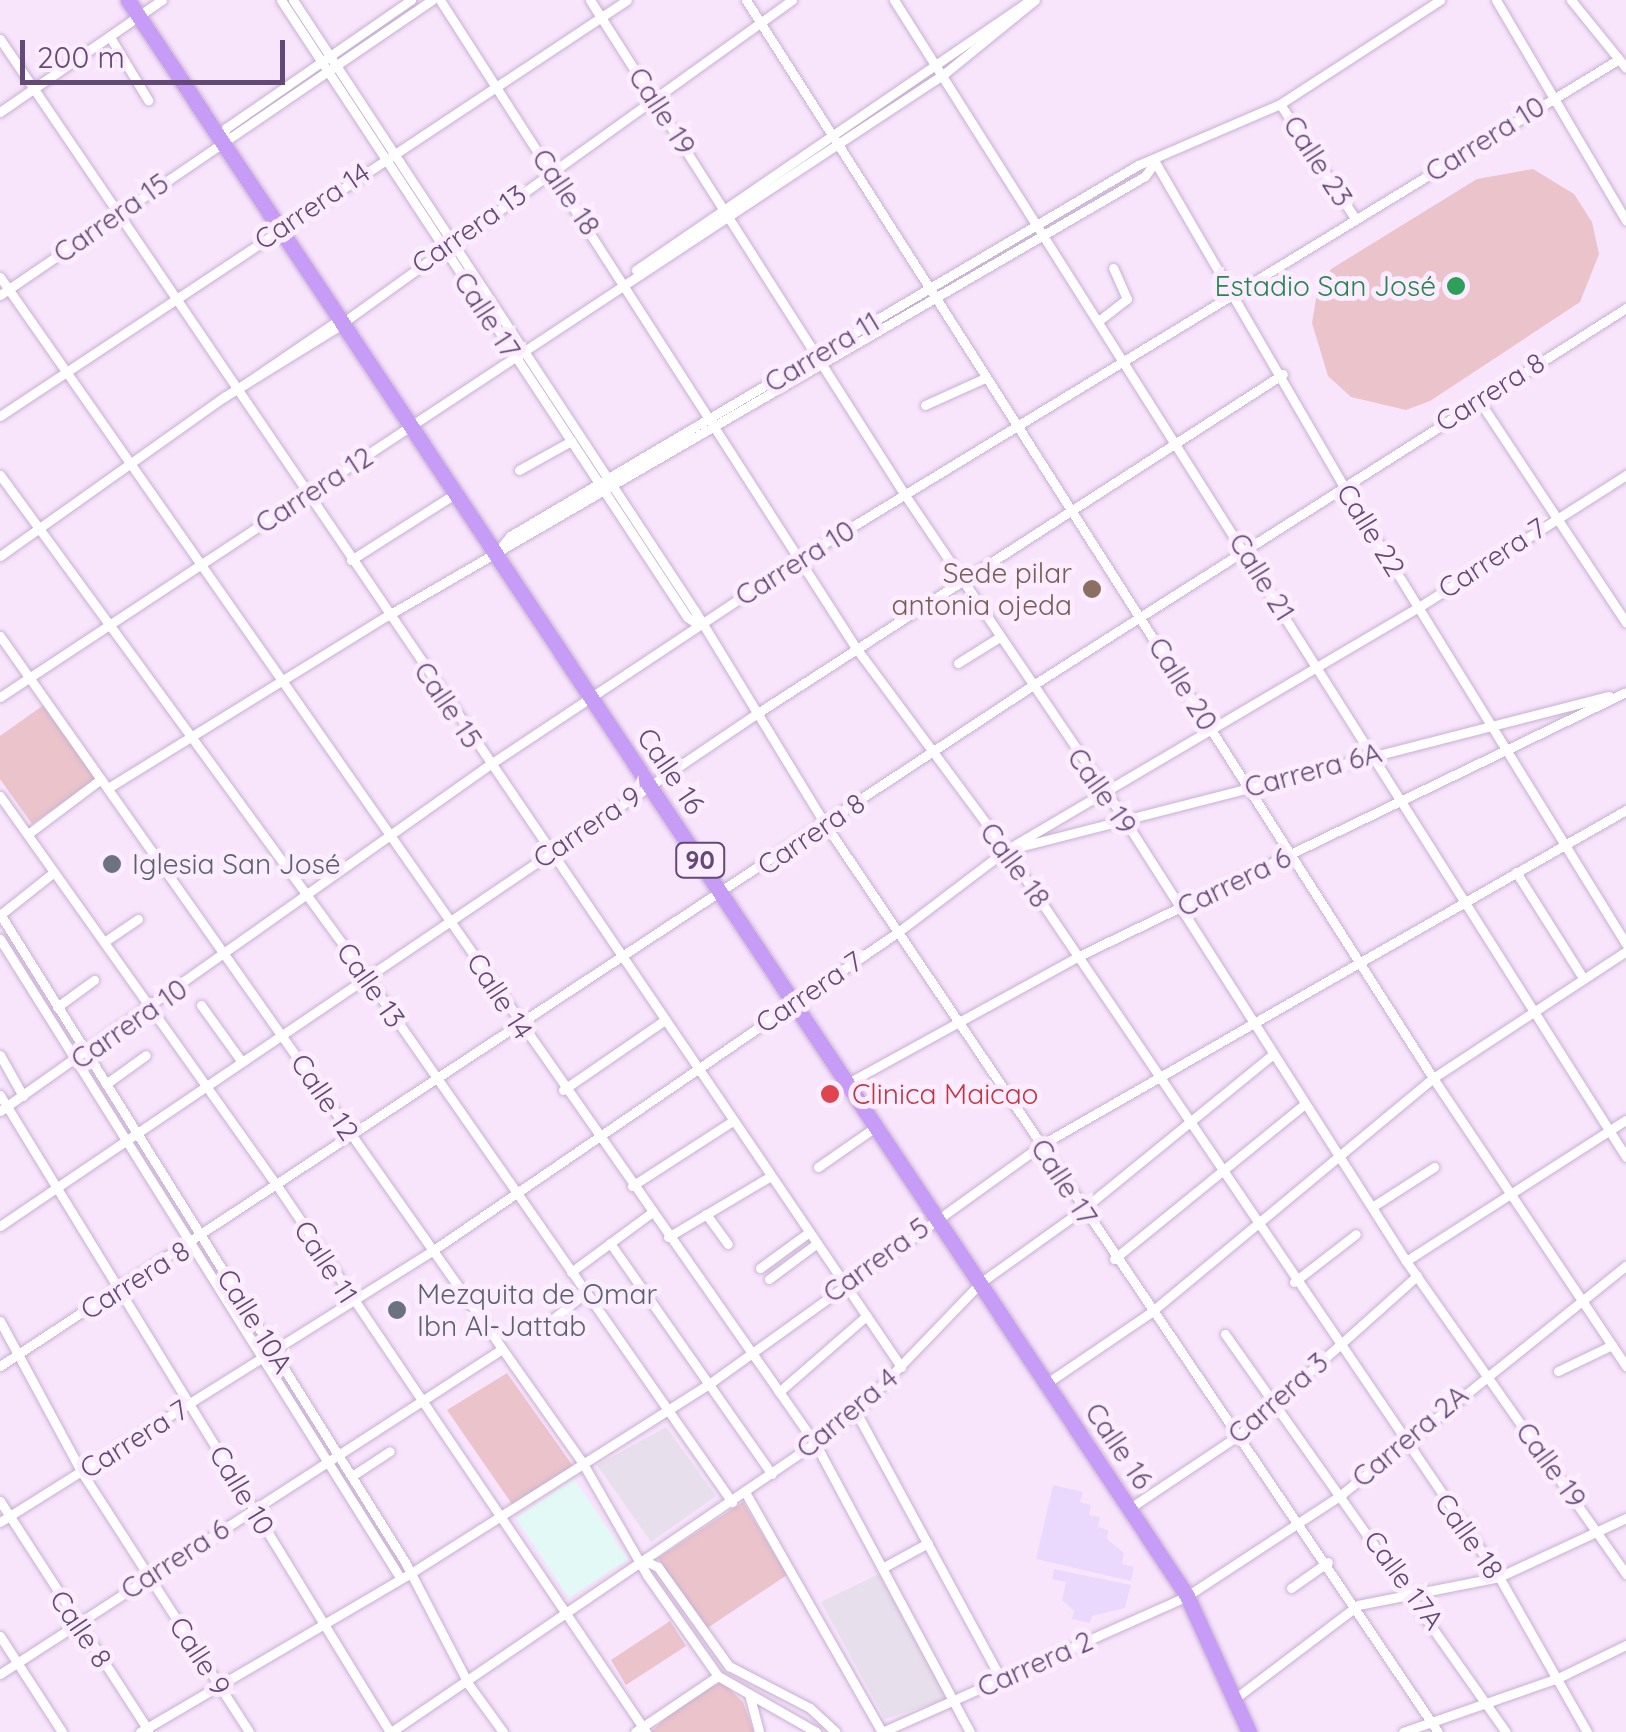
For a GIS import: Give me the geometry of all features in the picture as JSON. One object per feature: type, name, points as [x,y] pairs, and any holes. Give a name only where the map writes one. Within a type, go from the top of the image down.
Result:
[{"type":"highway","name":"Calle 16","points":[[128,0],[1187,1596],[1237,1697],[1248,1732]]},
{"type":"street","points":[[0,112],[162,0]]},
{"type":"street","name":"Calle 17","points":[[280,0],[333,70],[1150,1313],[1358,1604],[1438,1732]]},
{"type":"street","name":"Calle 17","points":[[292,0],[326,60]]},
{"type":"street","name":"Carrera 15","points":[[222,140],[226,128],[411,0]]},
{"type":"street","name":"Carrera 15","points":[[4,292],[432,0]]},
{"type":"street","name":"Calle 18","points":[[440,0],[625,280],[856,648],[1006,850],[1079,956],[1254,1224],[1498,1577],[1588,1732]]},
{"type":"street","name":"Calle 19","points":[[590,0],[960,580],[1124,819],[1406,1260],[1626,1574]]},
{"type":"street","name":"Carrera 14","points":[[0,416],[387,155],[627,0]]},
{"type":"street","name":"Calle 20","points":[[746,0],[832,142],[1142,617],[1432,1078],[1626,1366]]},
{"type":"street","name":"Carrera 13","points":[[0,556],[792,0]]},
{"type":"street","name":"Calle 21","points":[[894,0],[1127,360],[1532,1013],[1626,1157]]},
{"type":"street","name":"Carrera 12","points":[[0,697],[412,426],[625,280],[729,217],[937,62],[1032,0]]},
{"type":"street","name":"Carrera 12","points":[[625,280],[722,207],[944,74],[1032,0]]},
{"type":"street","name":"Carrera 11","points":[[28,834],[105,784],[496,553],[1040,223],[1155,162],[1280,104],[1440,0]]},
{"type":"street","points":[[1496,0],[1626,221]]},
{"type":"street","points":[[1571,0],[1623,64]]},
{"type":"street","points":[[110,37],[148,100]]},
{"type":"street","name":"Calle 15","points":[[0,39],[662,1022],[901,1367]]},
{"type":"street","name":"Carrera 10","points":[[3,1109],[309,898],[390,834],[489,765],[699,625],[1552,98],[1623,64]]},
{"type":"street","name":"Calle 23","points":[[1280,104],[1355,218]]},
{"type":"street","name":"Carrera 11","points":[[714,420],[822,366],[1145,176],[1155,162]]},
{"type":"street","name":"Calle 22","points":[[1155,162],[1236,293],[1344,487],[1626,948]]},
{"type":"street","points":[[1101,319],[1127,299],[1113,268]]},
{"type":"street","name":"Calle 14","points":[[0,277],[4,292],[282,680],[563,1090],[815,1443],[970,1732]]},
{"type":"street","name":"Carrera 8","points":[[0,1366],[203,1237],[1030,687],[1247,552],[1478,398],[1626,308]]},
{"type":"street","name":"Calle 17","points":[[518,352],[570,441],[606,485]]},
{"type":"street","name":"Carrera 9","points":[[0,1226],[139,1136],[548,852],[960,580],[1283,374]]},
{"type":"street","points":[[925,405],[985,378]]},
{"type":"street","points":[[1478,398],[1626,623]]},
{"type":"street","points":[[519,470],[570,441]]},
{"type":"street","name":"Carrera 7","points":[[5,1520],[432,1251],[898,932],[1006,850],[1318,668],[1626,475]]},
{"type":"street","name":"Calle 13","points":[[0,476],[366,976],[732,1502]]},
{"type":"street","points":[[351,560],[456,493]]},
{"type":"street","name":"Calle 12","points":[[0,636],[582,1462],[644,1561],[647,1574],[718,1676],[749,1694]]},
{"type":"street","points":[[958,663],[998,638]]},
{"type":"street","name":"Carrera 6A","points":[[1006,850],[1489,723],[1623,693]]},
{"type":"street","name":"Carrera 6","points":[[848,1082],[957,1018],[1079,956],[1623,693]]},
{"type":"street","name":"Calle 11","points":[[0,796],[278,1187],[352,1302],[570,1616],[641,1730]]},
{"type":"street","name":"Carrera 5","points":[[145,1731],[217,1682],[406,1576],[709,1384],[936,1216],[1041,1145],[1626,810]]},
{"type":"street","points":[[0,914],[54,872]]},
{"type":"street","points":[[1516,872],[1583,978]]},
{"type":"street","name":"Calle 10A","points":[[0,914],[203,1237],[269,1355]]},
{"type":"street","points":[[104,942],[138,919]]},
{"type":"street","name":"Calle 10A","points":[[0,939],[192,1244],[269,1355],[469,1684],[503,1732]]},
{"type":"street","points":[[1047,1383],[1150,1313],[1336,1152],[1432,1078],[1626,948]]},
{"type":"street","points":[[57,1006],[94,980]]},
{"type":"street","points":[[201,1005],[242,1062]]},
{"type":"street","points":[[563,1090],[662,1022]]},
{"type":"street","points":[[0,1055],[23,1096]]},
{"type":"street","points":[[106,1084],[146,1055]]},
{"type":"street","name":"Carrera 4","points":[[390,1732],[570,1616],[856,1412],[980,1282],[1082,1210],[1272,1055]]},
{"type":"street","name":"Calle 10","points":[[0,1095],[3,1109],[190,1404],[390,1732]]},
{"type":"street","points":[[1114,1259],[1305,1104]]},
{"type":"street","points":[[1406,1260],[1626,1120]]},
{"type":"street","points":[[632,1186],[731,1122]]},
{"type":"street","points":[[818,1167],[877,1126]]},
{"type":"street","points":[[1372,1208],[1434,1167]]},
{"type":"street","points":[[668,1237],[769,1176]]},
{"type":"street","points":[[571,1272],[651,1213]]},
{"type":"street","points":[[706,1214],[728,1244]]},
{"type":"street","points":[[760,1268],[808,1233]]},
{"type":"street","points":[[1294,1282],[1356,1234]]},
{"type":"street","points":[[610,1243],[772,1474]]},
{"type":"street","points":[[769,1279],[816,1244]]},
{"type":"street","name":"Carrera 2A","points":[[1187,1596],[1342,1494],[1484,1373],[1626,1266]]},
{"type":"street","name":"Carrera 3","points":[[1130,1508],[1239,1435],[1274,1399],[1417,1276]]},
{"type":"street","points":[[554,1318],[586,1292]]},
{"type":"street","points":[[778,1392],[866,1316]]},
{"type":"street","name":"Calle 9","points":[[0,1321],[80,1472],[248,1732]]},
{"type":"street","name":"Calle 17A","points":[[1226,1334],[1416,1596],[1506,1732]]},
{"type":"street","points":[[1558,1371],[1612,1345]]},
{"type":"street","name":"Carrera 6","points":[[0,1674],[502,1349]]},
{"type":"street","points":[[856,1412],[1001,1679]]},
{"type":"street","points":[[352,1476],[390,1451]]},
{"type":"street","name":"Calle 10A","points":[[333,1456],[352,1476],[406,1576]]},
{"type":"street","points":[[745,1492],[882,1732]]},
{"type":"street","name":"Calle 8","points":[[0,1502],[5,1520],[78,1622],[145,1731]]},
{"type":"street","points":[[1237,1697],[1358,1604],[1416,1596],[1498,1577],[1626,1518]]},
{"type":"street","points":[[884,1568],[928,1543]]},
{"type":"street","name":"Calle 12","points":[[644,1561],[658,1567],[715,1652],[746,1676]]},
{"type":"street","points":[[1291,1588],[1328,1562]]},
{"type":"street","name":"Carrera 2","points":[[882,1732],[1187,1596]]},
{"type":"street","points":[[0,1636],[62,1732]]},
{"type":"street","points":[[1403,1732],[1558,1678],[1626,1645]]},
{"type":"street","points":[[641,1730],[718,1676]]},
{"type":"street","points":[[746,1676],[760,1732]]},
{"type":"street","points":[[746,1676],[810,1708],[836,1732]]},
{"type":"street","points":[[749,1694],[816,1732]]},
{"type":"street","points":[[908,1720],[914,1732]]},
{"type":"shaded area","name":"Estadio San José","points":[[1533,169],[1574,194],[1592,222],[1599,254],[1580,302],[1430,401],[1406,410],[1351,397],[1328,376],[1312,323],[1317,293],[1331,269],[1477,179]]},
{"type":"shaded area","points":[[45,704],[97,778],[32,824],[0,779],[0,736]]},
{"type":"shaded area","points":[[507,1373],[573,1466],[514,1507],[447,1410]]},
{"type":"shaded area","points":[[666,1427],[716,1496],[651,1542],[597,1465]]},
{"type":"shaded area","points":[[574,1479],[628,1559],[569,1598],[516,1518]]},
{"type":"shaded area","points":[[1053,1485],[1083,1492],[1080,1502],[1091,1505],[1089,1515],[1100,1517],[1098,1527],[1108,1530],[1107,1539],[1124,1553],[1122,1564],[1134,1567],[1131,1581],[1036,1559]]},
{"type":"shaded area","points":[[743,1502],[787,1575],[706,1629],[658,1558]]},
{"type":"shaded area","points":[[1054,1569],[1131,1585],[1125,1608],[1092,1616],[1090,1623],[1072,1619],[1074,1611],[1062,1600],[1066,1582],[1052,1579]]},
{"type":"shaded area","points":[[879,1574],[947,1699],[885,1719],[821,1602]]},
{"type":"shaded area","points":[[670,1621],[686,1646],[626,1685],[611,1660]]},
{"type":"shaded area","points":[[722,1682],[743,1702],[754,1732],[651,1732],[685,1700]]},
{"type":"place","name":"Estadio San José","points":[[1456,286]]},
{"type":"place","name":"Sede pilar antonia ojeda","points":[[1092,589]]},
{"type":"place","name":"Iglesia San José","points":[[112,864]]},
{"type":"place","name":"Clinica Maicao","points":[[830,1094]]},
{"type":"place","name":"Mezquita de Omar Ibn Al-Jattab","points":[[397,1310]]}]
